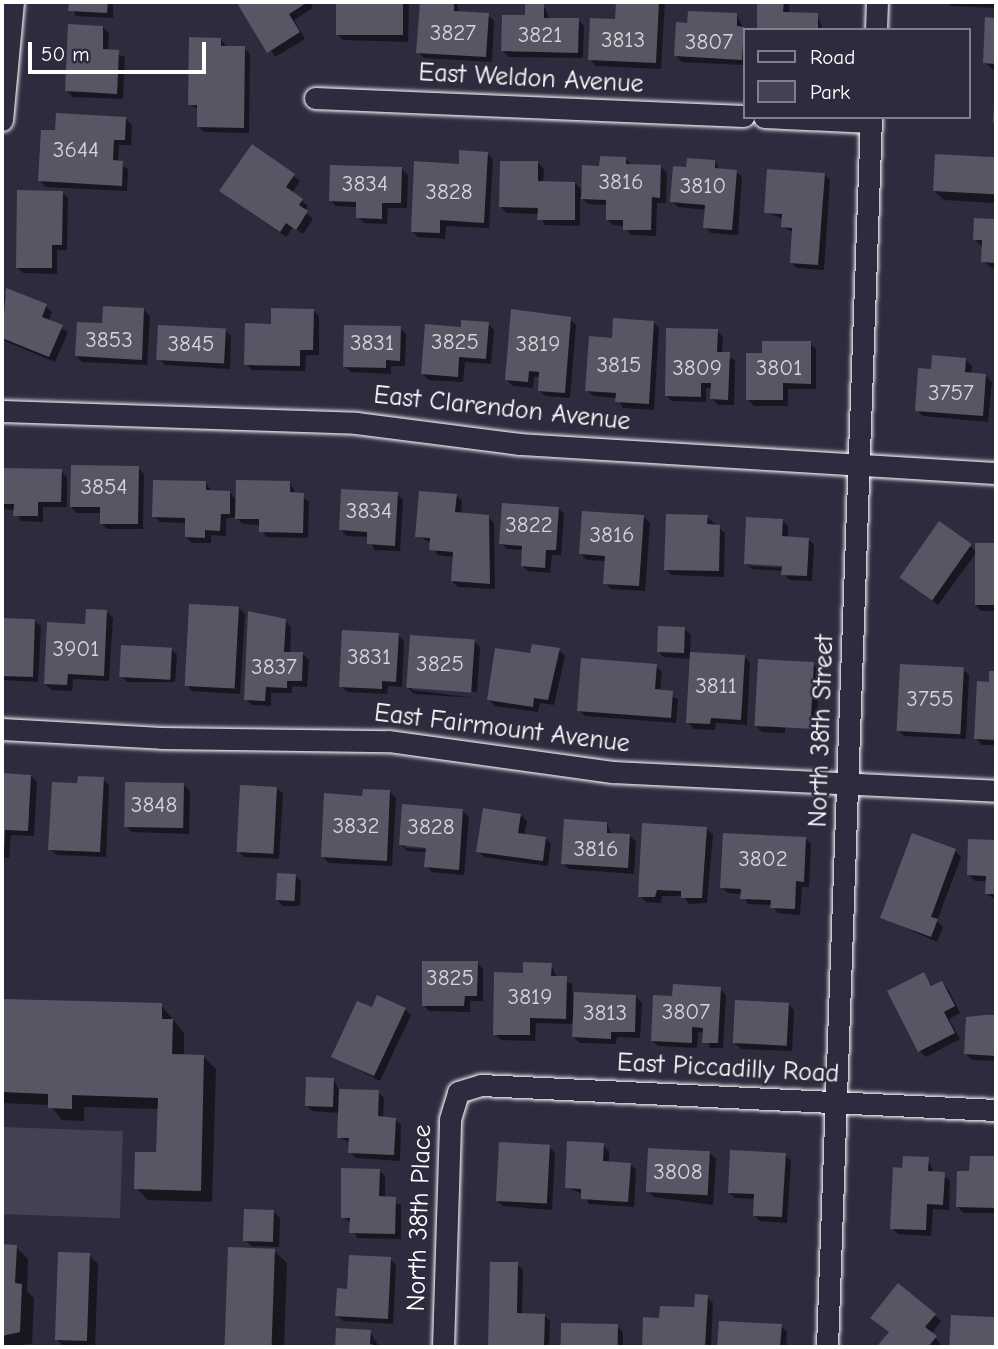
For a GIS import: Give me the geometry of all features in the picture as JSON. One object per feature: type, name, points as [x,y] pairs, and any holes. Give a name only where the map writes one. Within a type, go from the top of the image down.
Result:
[{"type":"street","points":[[876,28],[877,2]]},
{"type":"street","points":[[2,120],[9,10]]},
{"type":"street","name":"East Weldon Avenue","points":[[315,98],[743,116]]},
{"type":"street","points":[[835,119],[871,120]]},
{"type":"street","name":"North 38th Street","points":[[827,1347],[871,120]]},
{"type":"street","name":"East Clarendon Avenue","points":[[2,411],[356,423],[520,444],[996,473]]},
{"type":"street","name":"East Fairmount Avenue","points":[[2,729],[389,741],[613,772],[996,791]]},
{"type":"street","name":"East Piccadilly Road","points":[[458,1093],[481,1084],[996,1111]]},
{"type":"street","name":"North 38th Place","points":[[443,1347],[450,1119],[458,1093]]},
{"type":"green space","points":[[2,1127],[123,1131],[120,1218],[2,1214]]},
{"type":"building","points":[[69,2],[108,2],[107,13],[68,11]]},
{"type":"building","points":[[308,2],[289,14],[300,32],[267,53],[237,3]]},
{"type":"building","points":[[336,2],[403,2],[403,35],[336,35]]},
{"type":"building","points":[[420,2],[454,2],[454,11],[489,13],[486,57],[416,53]]},
{"type":"building","points":[[616,2],[659,2],[656,63],[588,60],[590,18],[615,19]]},
{"type":"building","points":[[757,2],[784,2],[783,12],[818,13],[818,28],[757,28]]},
{"type":"building","points":[[525,4],[544,4],[544,18],[579,18],[578,53],[501,51],[502,15],[525,15]]},
{"type":"building","points":[[688,11],[737,13],[737,26],[744,27],[742,60],[674,56],[676,22],[687,23]]},
{"type":"building","points":[[985,17],[996,18],[996,64],[983,63]]},
{"type":"building","points":[[68,24],[103,26],[103,49],[119,50],[117,94],[65,91]]},
{"type":"building","points":[[189,37],[221,38],[221,46],[245,46],[244,128],[197,127],[197,105],[188,105]]},
{"type":"building","points":[[996,104],[996,123],[993,123]]},
{"type":"building","points":[[56,113],[126,117],[125,140],[114,140],[113,160],[123,161],[122,186],[38,181],[41,130],[55,130]]},
{"type":"building","points":[[252,144],[295,174],[286,187],[303,199],[299,205],[308,211],[296,230],[286,223],[280,232],[219,191]]},
{"type":"building","points":[[459,150],[488,152],[484,223],[440,220],[440,233],[411,232],[414,161],[459,164]]},
{"type":"building","points":[[935,154],[996,157],[994,194],[933,191]]},
{"type":"building","points":[[600,156],[626,157],[626,164],[661,165],[660,198],[652,197],[651,230],[623,230],[623,220],[606,220],[606,200],[581,199],[582,165],[599,166]]},
{"type":"building","points":[[687,158],[715,160],[715,168],[737,170],[732,230],[703,228],[705,205],[670,202],[673,166],[686,167]]},
{"type":"building","points":[[500,161],[538,161],[538,181],[575,182],[575,220],[537,220],[538,208],[499,207]]},
{"type":"building","points":[[330,165],[402,167],[401,203],[382,203],[382,219],[356,218],[356,202],[329,201]]},
{"type":"building","points":[[767,169],[825,173],[818,265],[790,263],[792,228],[781,227],[782,214],[764,213]]},
{"type":"building","points":[[17,190],[63,191],[62,245],[52,245],[52,268],[16,268]]},
{"type":"building","points":[[974,218],[996,219],[996,263],[981,262],[982,240],[973,240]]},
{"type":"building","points":[[6,288],[47,304],[42,317],[63,325],[49,357],[2,338]]},
{"type":"building","points":[[103,306],[144,308],[142,360],[75,356],[77,322],[102,323]]},
{"type":"building","points":[[271,308],[314,309],[313,350],[300,350],[300,366],[244,365],[245,323],[271,324]]},
{"type":"building","points":[[511,309],[571,317],[565,393],[538,391],[539,372],[529,371],[528,382],[505,380]]},
{"type":"building","points":[[613,318],[654,321],[649,404],[615,402],[616,393],[585,391],[589,336],[612,338]]},
{"type":"building","points":[[461,320],[489,322],[486,359],[459,357],[458,377],[421,374],[425,324],[461,327]]},
{"type":"building","points":[[158,325],[226,329],[224,364],[156,360]]},
{"type":"building","points":[[344,325],[401,326],[400,361],[386,360],[386,368],[343,367]]},
{"type":"building","points":[[666,328],[718,329],[717,352],[730,352],[728,400],[710,399],[711,383],[701,383],[701,397],[665,396]]},
{"type":"building","points":[[762,341],[811,341],[811,384],[783,383],[783,400],[746,400],[746,353],[762,353]]},
{"type":"building","points":[[932,355],[966,358],[965,372],[986,374],[983,416],[915,411],[918,368],[931,369]]},
{"type":"building","points":[[71,465],[139,466],[138,524],[100,524],[100,507],[70,507]]},
{"type":"building","points":[[2,468],[62,469],[61,502],[38,502],[38,516],[13,516],[14,504],[2,504]]},
{"type":"building","points":[[153,480],[206,481],[206,490],[230,491],[230,514],[221,514],[220,531],[205,530],[205,538],[185,537],[185,518],[152,517]]},
{"type":"building","points":[[236,480],[290,481],[290,492],[304,493],[303,533],[259,532],[259,519],[235,519]]},
{"type":"building","points":[[341,489],[398,492],[395,546],[367,544],[367,532],[339,530]]},
{"type":"building","points":[[419,491],[457,494],[455,512],[489,515],[490,584],[451,581],[453,552],[429,550],[430,538],[415,537]]},
{"type":"building","points":[[502,503],[559,507],[556,550],[546,550],[545,568],[521,566],[522,546],[499,544]]},
{"type":"building","points":[[582,511],[644,515],[639,586],[603,584],[605,556],[579,554]]},
{"type":"building","points":[[666,514],[708,515],[707,524],[720,525],[719,571],[664,570]]},
{"type":"building","points":[[746,517],[783,519],[782,536],[809,538],[807,576],[781,575],[782,566],[744,564]]},
{"type":"building","points":[[939,521],[972,544],[932,600],[899,578]]},
{"type":"building","points":[[975,543],[996,543],[996,605],[975,605]]},
{"type":"building","points":[[189,604],[239,607],[235,689],[185,686]]},
{"type":"building","points":[[86,609],[107,610],[104,676],[68,674],[67,685],[44,684],[47,622],[85,624]]},
{"type":"building","points":[[248,611],[286,619],[284,652],[303,652],[302,681],[287,681],[287,688],[266,687],[265,701],[244,700]]},
{"type":"building","points":[[2,618],[35,619],[33,677],[2,676]]},
{"type":"building","points":[[658,626],[685,627],[684,653],[657,652]]},
{"type":"building","points":[[342,630],[399,633],[396,682],[382,681],[382,689],[339,687]]},
{"type":"building","points":[[410,635],[475,640],[471,692],[406,688]]},
{"type":"building","points":[[532,644],[560,648],[548,700],[534,698],[533,707],[487,700],[495,648],[530,653]]},
{"type":"building","points":[[121,645],[172,648],[170,680],[119,677]]},
{"type":"building","points":[[690,652],[745,655],[741,720],[711,718],[710,724],[686,723]]},
{"type":"building","points":[[581,658],[657,664],[655,689],[673,691],[671,718],[577,711]]},
{"type":"building","points":[[758,659],[814,662],[810,729],[754,726]]},
{"type":"building","points":[[900,664],[964,667],[960,734],[896,731]]},
{"type":"building","points":[[989,671],[996,671],[996,740],[974,739],[977,681],[989,682]]},
{"type":"building","points":[[2,773],[31,775],[28,831],[5,830],[4,852]]},
{"type":"building","points":[[78,776],[104,777],[100,852],[48,850],[52,782],[77,783]]},
{"type":"building","points":[[125,782],[184,783],[183,828],[124,827]]},
{"type":"building","points":[[240,785],[277,787],[273,854],[236,852]]},
{"type":"building","points":[[363,789],[390,790],[387,861],[321,857],[324,793],[362,796]]},
{"type":"building","points":[[402,804],[463,809],[459,870],[424,867],[426,848],[399,845]]},
{"type":"building","points":[[483,808],[521,814],[518,833],[546,837],[543,861],[476,852]]},
{"type":"building","points":[[564,819],[607,822],[607,833],[630,834],[628,868],[561,864]]},
{"type":"building","points":[[642,823],[707,827],[702,898],[681,898],[681,891],[657,890],[655,897],[638,897]]},
{"type":"building","points":[[723,833],[806,837],[804,882],[796,881],[795,909],[770,908],[771,900],[740,899],[741,889],[720,888]]},
{"type":"building","points":[[912,833],[956,849],[931,917],[938,919],[931,937],[880,918]]},
{"type":"building","points":[[968,839],[996,840],[996,894],[985,894],[986,876],[967,875]]},
{"type":"building","points":[[277,873],[296,874],[295,901],[276,900]]},
{"type":"building","points":[[422,961],[478,961],[477,996],[465,996],[464,1006],[422,1006]]},
{"type":"building","points":[[523,962],[552,963],[551,976],[567,976],[566,1019],[530,1018],[530,1035],[493,1035],[494,972],[523,973]]},
{"type":"building","points":[[924,972],[931,986],[942,981],[955,1006],[944,1012],[955,1033],[918,1052],[887,991]]},
{"type":"building","points":[[673,984],[721,987],[718,1043],[702,1043],[703,1028],[692,1027],[692,1043],[651,1041],[653,995],[672,996]]},
{"type":"building","points":[[574,992],[636,995],[635,1032],[611,1032],[611,1039],[572,1037]]},
{"type":"building","points":[[377,995],[406,1008],[374,1076],[331,1057],[357,1001],[372,1007]]},
{"type":"building","points":[[2,999],[162,1003],[162,1019],[173,1019],[172,1054],[204,1055],[201,1191],[134,1189],[135,1152],[156,1152],[158,1098],[72,1095],[72,1109],[48,1108],[48,1094],[2,1092]]},
{"type":"building","points":[[735,1000],[789,1003],[787,1046],[733,1043]]},
{"type":"building","points":[[996,1015],[996,1056],[964,1054],[966,1017]]},
{"type":"building","points":[[306,1077],[334,1078],[333,1107],[305,1106]]},
{"type":"building","points":[[339,1089],[379,1090],[378,1116],[396,1118],[394,1155],[348,1153],[349,1138],[337,1138]]},
{"type":"building","points":[[567,1141],[604,1143],[603,1161],[631,1163],[628,1202],[581,1199],[581,1189],[565,1188]]},
{"type":"building","points":[[499,1142],[550,1145],[547,1204],[496,1201]]},
{"type":"building","points":[[648,1148],[710,1151],[708,1195],[646,1192]]},
{"type":"building","points":[[730,1150],[786,1153],[782,1217],[753,1216],[754,1194],[728,1193]]},
{"type":"building","points":[[903,1156],[929,1157],[928,1171],[945,1172],[943,1205],[927,1204],[926,1230],[890,1229],[893,1167],[902,1168]]},
{"type":"building","points":[[970,1156],[996,1156],[996,1208],[956,1207],[957,1171],[969,1171]]},
{"type":"building","points":[[341,1168],[380,1169],[379,1196],[396,1197],[395,1234],[349,1233],[350,1218],[341,1218]]},
{"type":"building","points":[[244,1209],[274,1210],[273,1242],[243,1241]]},
{"type":"building","points":[[2,1244],[17,1245],[15,1283],[22,1284],[20,1332],[2,1336]]},
{"type":"building","points":[[228,1247],[275,1249],[272,1347],[225,1347]]},
{"type":"building","points":[[58,1252],[90,1253],[87,1341],[55,1340]]},
{"type":"building","points":[[349,1255],[391,1257],[388,1319],[335,1316],[337,1288],[347,1289]]},
{"type":"building","points":[[490,1262],[518,1262],[517,1313],[545,1314],[544,1347],[488,1347]]},
{"type":"building","points":[[898,1283],[936,1314],[925,1327],[937,1336],[928,1347],[878,1345],[889,1332],[870,1318]]},
{"type":"building","points":[[695,1294],[708,1295],[705,1347],[642,1347],[643,1317],[659,1318],[660,1306],[694,1307]]},
{"type":"building","points":[[951,1315],[996,1317],[994,1347],[949,1347]]},
{"type":"building","points":[[719,1321],[782,1324],[780,1347],[717,1347]]},
{"type":"building","points":[[561,1323],[618,1324],[618,1347],[561,1347]]},
{"type":"building","points":[[336,1328],[371,1330],[370,1344],[379,1347],[335,1347]]}]
